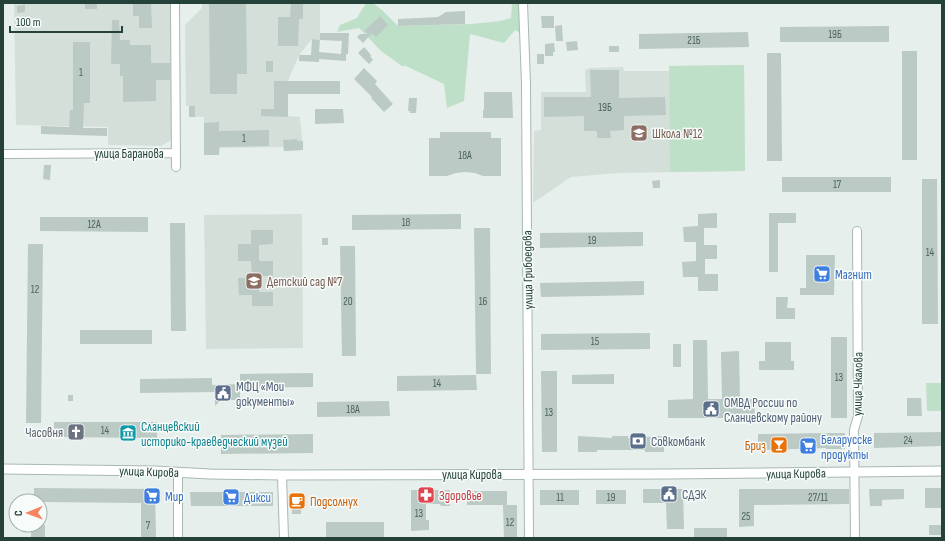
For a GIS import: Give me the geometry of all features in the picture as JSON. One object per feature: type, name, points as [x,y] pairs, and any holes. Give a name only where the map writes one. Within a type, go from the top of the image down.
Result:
[{"type":"street","name":"улица Баранова","points":[[3,154],[176,153],[175,3]]},
{"type":"street","name":"улица Грибоедова","points":[[523,3],[526,84],[529,538]]},
{"type":"street","points":[[176,153],[176,167]]},
{"type":"street","name":"улица Чкалова","points":[[855,538],[854,430],[858,416],[857,231]]},
{"type":"street","name":"улица Кирова","points":[[3,469],[282,475],[942,471]]},
{"type":"street","points":[[178,472],[178,538]]},
{"type":"street","points":[[282,475],[284,538]]},
{"type":"shaded area","points":[[14,3],[172,3],[173,139],[161,146],[108,145],[108,127],[16,125]]},
{"type":"shaded area","points":[[202,3],[320,3],[320,40],[312,39],[299,55],[288,81],[288,116],[300,117],[303,150],[284,151],[283,147],[220,148],[219,155],[204,155],[204,117],[189,117],[189,106],[186,106],[185,25],[202,8]]},
{"type":"shaded area","name":"Школа №12","points":[[744,65],[745,171],[618,173],[571,177],[533,203],[534,131],[541,130],[541,92],[586,92],[585,70],[590,68],[623,67],[624,71],[669,71],[669,66]]},
{"type":"shaded area","name":"Детский сад №7","points":[[302,214],[303,348],[206,349],[204,215]]},
{"type":"green space","points":[[366,3],[373,3],[398,26],[472,24],[500,21],[511,18],[512,3],[519,3],[520,33],[515,30],[504,43],[470,34],[464,101],[447,108],[444,84],[406,66],[402,66],[381,51],[359,28],[337,32],[340,25],[357,18]]},
{"type":"green space","points":[[744,65],[745,171],[670,172],[669,66]]},
{"type":"green space","points":[[926,383],[942,383],[942,411],[927,411]]},
{"type":"building","points":[[85,3],[97,3],[97,9],[85,9]]},
{"type":"building","points":[[133,3],[151,3],[152,28],[139,28],[139,16],[133,16]]},
{"type":"building","points":[[209,3],[246,4],[247,74],[237,74],[237,94],[210,94]]},
{"type":"building","points":[[291,3],[303,3],[303,19],[299,19],[298,46],[278,46],[278,17],[290,17]]},
{"type":"building","points":[[25,5],[25,12],[17,13],[17,6]]},
{"type":"building","points":[[465,11],[465,24],[398,26],[398,19],[438,17],[446,12]]},
{"type":"building","points":[[380,16],[388,25],[376,37],[372,33],[363,43],[357,37],[360,34],[369,34],[364,31]]},
{"type":"building","points":[[541,16],[554,16],[554,28],[542,28]]},
{"type":"building","points":[[112,20],[119,20],[120,40],[130,40],[130,45],[151,45],[151,63],[170,63],[170,80],[156,80],[156,101],[123,102],[123,76],[120,76],[120,64],[111,64]]},
{"type":"building","points":[[562,25],[563,41],[556,41],[555,26]]},
{"type":"building","points":[[889,26],[889,42],[780,42],[780,27]]},
{"type":"building","points":[[748,32],[749,47],[639,49],[639,34]]},
{"type":"building","points":[[320,33],[349,33],[348,54],[346,54],[346,61],[319,59],[319,62],[299,61],[299,55],[311,55],[312,39],[320,40]],"holes":[[[320,40],[342,41],[341,54],[319,52]]]},
{"type":"building","points":[[577,41],[578,50],[567,51],[566,42]]},
{"type":"building","points":[[73,42],[90,42],[90,103],[84,103],[83,128],[107,128],[107,136],[41,134],[41,126],[69,127],[70,110],[73,110]]},
{"type":"building","points":[[554,43],[555,52],[553,52],[553,56],[545,56],[545,44]]},
{"type":"building","points":[[609,46],[619,46],[619,52],[609,52]]},
{"type":"building","points":[[364,47],[371,55],[370,56],[373,60],[369,64],[358,53]]},
{"type":"building","points":[[902,51],[917,51],[917,160],[902,160]]},
{"type":"building","points":[[767,53],[781,53],[782,161],[767,161]]},
{"type":"building","points":[[537,54],[544,54],[544,64],[537,64]]},
{"type":"building","points":[[266,61],[273,61],[273,72],[266,72]]},
{"type":"building","points":[[364,68],[377,81],[375,84],[393,104],[384,112],[371,98],[372,97],[354,79]]},
{"type":"building","points":[[590,70],[619,70],[619,98],[665,97],[666,115],[624,116],[624,130],[610,131],[611,138],[597,138],[597,131],[584,131],[584,116],[544,117],[544,97],[591,97]]},
{"type":"building","points":[[274,81],[340,81],[340,94],[288,94],[288,117],[261,116],[261,109],[274,109]]},
{"type":"building","points":[[484,92],[512,92],[513,118],[483,118]]},
{"type":"building","points":[[409,98],[417,98],[416,113],[410,113],[410,111],[408,111]]},
{"type":"building","points":[[189,106],[195,106],[195,117],[189,117]]},
{"type":"building","points":[[315,109],[343,109],[344,123],[315,124]]},
{"type":"building","points":[[219,122],[219,131],[269,130],[269,146],[219,147],[219,155],[204,155],[204,123]]},
{"type":"building","points":[[440,132],[491,132],[491,138],[501,138],[501,176],[483,176],[465,172],[447,176],[429,176],[429,138],[440,138]]},
{"type":"building","points":[[297,139],[297,141],[303,141],[303,150],[284,151],[283,140]]},
{"type":"building","points":[[44,165],[51,165],[50,180],[43,179]]},
{"type":"building","points":[[782,177],[891,177],[891,192],[782,192]]},
{"type":"building","points":[[922,179],[937,179],[938,324],[922,324]]},
{"type":"building","points":[[660,180],[660,188],[653,188],[652,181]]},
{"type":"building","points":[[717,213],[717,228],[704,228],[704,245],[717,245],[717,259],[705,259],[705,274],[718,274],[718,291],[698,291],[698,277],[683,277],[682,262],[696,261],[696,242],[684,242],[683,227],[698,226],[698,214]]},
{"type":"building","points":[[769,213],[796,213],[796,223],[778,223],[778,272],[769,272]]},
{"type":"building","points":[[461,214],[461,229],[352,230],[352,215]]},
{"type":"building","points":[[40,217],[148,217],[148,232],[40,231]]},
{"type":"building","points":[[170,223],[185,223],[186,331],[171,331]]},
{"type":"building","points":[[474,228],[490,228],[491,374],[476,374]]},
{"type":"building","points":[[251,230],[273,230],[273,244],[259,245],[259,261],[273,261],[273,276],[259,276],[259,292],[273,292],[273,306],[252,306],[252,295],[239,295],[238,278],[252,278],[251,261],[238,261],[238,244],[251,244]]},
{"type":"building","points":[[643,232],[643,246],[540,248],[540,233]]},
{"type":"building","points":[[322,238],[328,238],[328,245],[322,245]]},
{"type":"building","points":[[28,244],[43,244],[41,423],[26,423]]},
{"type":"building","points":[[340,246],[355,246],[356,356],[342,356]]},
{"type":"building","points":[[806,255],[835,255],[834,295],[800,295],[800,288],[806,288]]},
{"type":"building","points":[[644,281],[644,295],[541,297],[540,283]]},
{"type":"building","points":[[776,297],[788,297],[787,308],[795,308],[795,319],[776,319]]},
{"type":"building","points":[[80,330],[152,330],[152,344],[80,344]]},
{"type":"building","points":[[650,333],[650,349],[541,350],[541,334]]},
{"type":"building","points":[[831,337],[847,337],[847,418],[831,418]]},
{"type":"building","points":[[693,340],[707,340],[708,399],[722,399],[721,352],[739,351],[740,399],[754,399],[755,418],[668,418],[668,400],[693,399]]},
{"type":"building","points":[[765,342],[791,342],[791,361],[794,361],[794,370],[759,370],[759,361],[765,361]]},
{"type":"building","points":[[673,344],[681,344],[681,367],[673,367]]},
{"type":"building","points":[[541,371],[557,371],[557,452],[542,452]]},
{"type":"building","points":[[313,373],[313,387],[240,388],[240,400],[221,400],[215,406],[215,392],[140,393],[140,379],[212,378],[212,385],[240,384],[240,374]]},
{"type":"building","points":[[614,374],[614,384],[572,384],[572,375]]},
{"type":"building","points":[[476,375],[477,390],[397,391],[397,376]]},
{"type":"building","points":[[68,395],[73,395],[73,401],[68,401]]},
{"type":"building","points":[[907,398],[921,398],[922,416],[907,416]]},
{"type":"building","points":[[389,401],[390,416],[317,417],[317,402]]},
{"type":"building","points":[[54,422],[157,422],[157,438],[54,437]]},
{"type":"building","points":[[942,432],[942,446],[874,448],[874,433]]},
{"type":"building","points":[[845,433],[845,449],[826,448],[758,450],[758,434]]},
{"type":"building","points":[[313,434],[313,453],[221,454],[221,435]]},
{"type":"building","points":[[578,436],[612,438],[612,436],[628,436],[628,438],[664,436],[664,452],[645,452],[645,450],[597,450],[597,452],[578,452]]},
{"type":"building","points":[[34,488],[155,489],[156,538],[141,538],[141,503],[48,502],[48,493],[34,493]]},
{"type":"building","points":[[925,488],[942,488],[942,508],[925,508]]},
{"type":"building","points":[[643,489],[683,489],[684,529],[667,529],[666,503],[643,503]]},
{"type":"building","points":[[739,489],[849,489],[849,504],[754,505],[754,526],[739,527]]},
{"type":"building","points":[[869,489],[904,489],[904,499],[882,500],[882,506],[870,506]]},
{"type":"building","points":[[411,490],[450,490],[450,506],[426,504],[426,520],[429,520],[429,530],[411,531]]},
{"type":"building","points":[[540,490],[579,490],[579,505],[540,505]]},
{"type":"building","points":[[596,490],[626,490],[626,504],[596,504]]},
{"type":"building","points":[[467,491],[507,491],[507,505],[467,505]]},
{"type":"building","points":[[190,492],[273,492],[273,506],[191,506]]},
{"type":"building","points":[[292,496],[301,496],[301,514],[292,514]]},
{"type":"building","points":[[503,505],[517,505],[517,538],[504,538]]},
{"type":"building","points":[[326,522],[384,522],[384,538],[326,538]]},
{"type":"building","points":[[929,525],[942,525],[942,535],[929,535]]},
{"type":"building","points":[[694,528],[727,528],[727,538],[694,538]]},
{"type":"building","points":[[31,533],[45,533],[45,538],[31,538]]},
{"type":"place","name":"Школа №12","points":[[639,133]]},
{"type":"place","name":"Магнит","points":[[822,274]]},
{"type":"place","name":"Детский сад №7","points":[[254,281]]},
{"type":"place","name":"МФЦ «Мои документы»","points":[[223,393]]},
{"type":"place","name":"ОМВД России по Сланцевскому району","points":[[711,409]]},
{"type":"place","name":"Часовня","points":[[76,432]]},
{"type":"place","name":"Сланцевский историко-краеведческий музей","points":[[128,433]]},
{"type":"place","name":"Совкомбанк","points":[[638,441]]},
{"type":"place","name":"Бриз","points":[[779,445]]},
{"type":"place","name":"Беларусске продукты","points":[[808,446]]},
{"type":"place","name":"СДЭК","points":[[669,494]]},
{"type":"place","name":"Здоровье","points":[[426,495]]},
{"type":"place","name":"Мир","points":[[152,496]]},
{"type":"place","name":"Дикси","points":[[231,497]]},
{"type":"place","name":"Подсолнух","points":[[297,501]]}]
